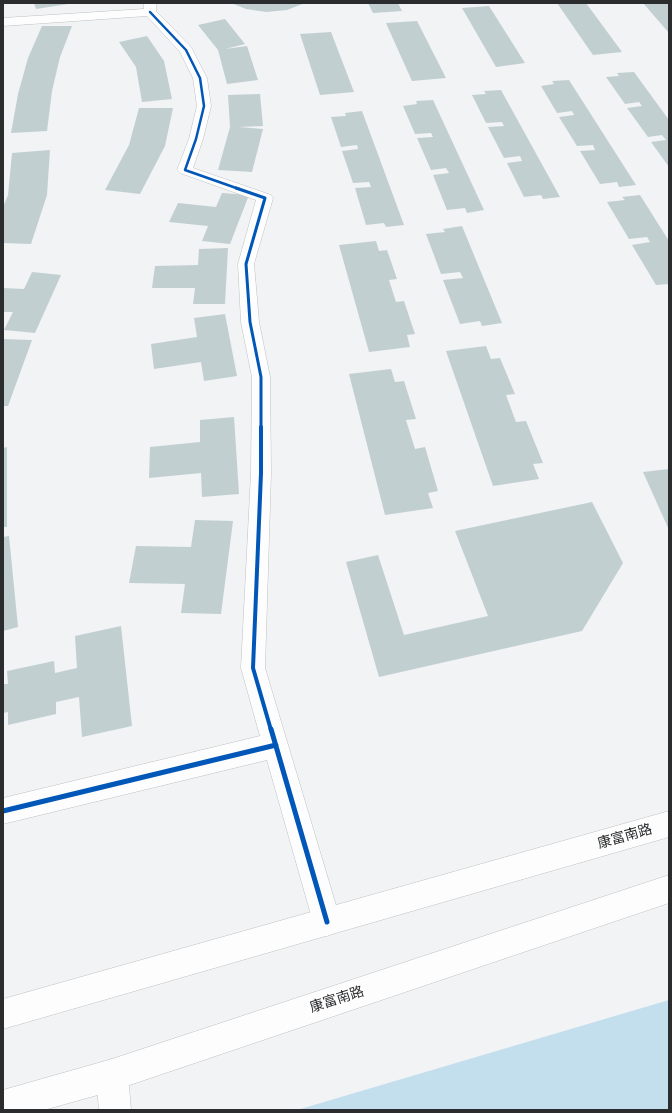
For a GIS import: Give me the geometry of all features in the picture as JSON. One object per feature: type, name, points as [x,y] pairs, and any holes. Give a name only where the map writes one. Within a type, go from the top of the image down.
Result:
[{"type":"street","points":[[3,22],[150,7],[186,50],[200,78],[204,106],[196,139],[185,170],[265,198],[246,264],[250,322],[261,377],[261,473],[253,668],[327,922]]},
{"type":"street","points":[[3,811],[276,745]]},
{"type":"street","name":"康富南路","points":[[3,1014],[669,824]]},
{"type":"street","name":"康富南路","points":[[3,1106],[112,1075],[669,888]]},
{"type":"street","points":[[112,1075],[114,1110]]},
{"type":"shaded area","points":[[669,1000],[669,1110],[297,1110]]},
{"type":"building","points":[[34,3],[68,3],[68,4],[36,9]]},
{"type":"building","points":[[231,3],[305,3],[287,10],[266,12],[246,9]]},
{"type":"building","points":[[368,3],[398,3],[402,11],[373,13]]},
{"type":"building","points":[[557,3],[586,3],[622,52],[593,55]]},
{"type":"building","points":[[643,3],[669,3],[669,33]]},
{"type":"building","points":[[489,6],[525,63],[496,67],[462,8]]},
{"type":"building","points":[[225,19],[245,44],[225,49],[247,46],[258,80],[227,84],[218,50],[198,25]]},
{"type":"building","points":[[417,21],[446,78],[412,81],[386,23]]},
{"type":"building","points":[[42,26],[72,26],[60,57],[52,91],[47,131],[11,133],[18,94],[28,58]]},
{"type":"building","points":[[331,32],[354,92],[320,95],[300,34]]},
{"type":"building","points":[[147,36],[164,61],[172,99],[142,102],[136,67],[119,42]]},
{"type":"building","points":[[634,72],[669,120],[669,167],[651,142],[666,140],[662,135],[648,137],[627,108],[642,106],[639,102],[625,104],[606,77],[619,76],[617,73]]},
{"type":"building","points":[[569,80],[636,185],[619,187],[617,182],[600,184],[580,151],[595,150],[593,145],[577,146],[559,117],[574,115],[572,111],[557,113],[541,86],[554,84],[552,81]]},
{"type":"building","points":[[501,90],[560,197],[543,199],[541,195],[524,197],[507,163],[522,161],[520,156],[504,158],[488,127],[504,126],[502,122],[486,123],[472,95],[486,94],[484,91]]},
{"type":"building","points":[[260,94],[263,126],[239,127],[263,129],[252,172],[218,170],[230,127],[228,95]]},
{"type":"building","points":[[433,100],[484,210],[467,213],[465,208],[447,210],[433,175],[449,173],[446,168],[431,170],[417,138],[433,137],[431,133],[415,134],[403,106],[417,104],[416,101]]},
{"type":"building","points":[[139,108],[173,108],[165,146],[140,194],[105,190],[129,145]]},
{"type":"building","points":[[362,111],[404,225],[386,227],[384,223],[366,225],[355,188],[371,187],[369,182],[353,183],[342,151],[358,149],[357,145],[341,147],[331,117],[346,116],[345,113]]},
{"type":"building","points":[[50,150],[47,195],[31,244],[3,243],[3,207],[8,195],[12,153]]},
{"type":"building","points":[[222,193],[249,195],[230,244],[202,241],[208,226],[169,222],[178,203],[216,207]]},
{"type":"building","points":[[640,195],[669,241],[669,284],[656,285],[632,245],[650,242],[647,237],[629,239],[607,202],[625,200],[622,197]]},
{"type":"building","points":[[462,226],[502,323],[482,326],[480,321],[460,324],[443,280],[463,278],[460,272],[441,274],[426,234],[445,232],[443,229]]},
{"type":"building","points":[[376,241],[379,251],[387,250],[397,279],[389,280],[396,302],[404,301],[415,334],[407,335],[410,347],[369,352],[339,245]]},
{"type":"building","points":[[228,248],[225,304],[193,304],[195,288],[152,288],[155,266],[198,265],[199,249]]},
{"type":"building","points":[[32,272],[61,275],[35,333],[4,330],[13,312],[3,312],[3,288],[24,289]]},
{"type":"building","points":[[225,314],[237,376],[204,381],[201,362],[154,369],[151,344],[197,337],[194,318]]},
{"type":"building","points":[[3,339],[32,340],[8,406],[3,406]]},
{"type":"building","points":[[486,346],[491,359],[500,358],[515,394],[506,395],[516,422],[526,421],[543,463],[533,464],[539,479],[493,486],[446,351]]},
{"type":"building","points":[[391,369],[395,382],[404,381],[416,419],[406,420],[415,449],[425,447],[438,491],[428,493],[433,508],[385,515],[349,374]]},
{"type":"building","points":[[234,417],[239,494],[202,497],[201,473],[149,478],[150,447],[200,442],[200,420]]},
{"type":"building","points":[[7,447],[7,527],[3,527],[3,448]]},
{"type":"building","points":[[669,469],[669,530],[643,472]]},
{"type":"building","points":[[592,502],[623,563],[582,631],[379,677],[346,562],[378,555],[404,635],[488,616],[455,531]]},
{"type":"building","points":[[195,520],[233,521],[221,614],[181,613],[185,584],[129,583],[136,546],[191,547]]},
{"type":"building","points":[[9,536],[18,627],[3,631],[3,537]]},
{"type":"building","points":[[121,626],[132,726],[82,737],[79,697],[56,702],[56,714],[8,725],[8,712],[3,713],[3,684],[8,684],[7,671],[54,661],[55,673],[77,668],[75,636]]},
{"type":"cycle path","points":[[150,12],[186,50],[200,78],[204,106],[196,139],[185,170],[265,198],[246,264],[250,322],[261,377],[261,473],[253,668],[327,922]]},
{"type":"cycle path","points":[[3,811],[276,745]]}]
